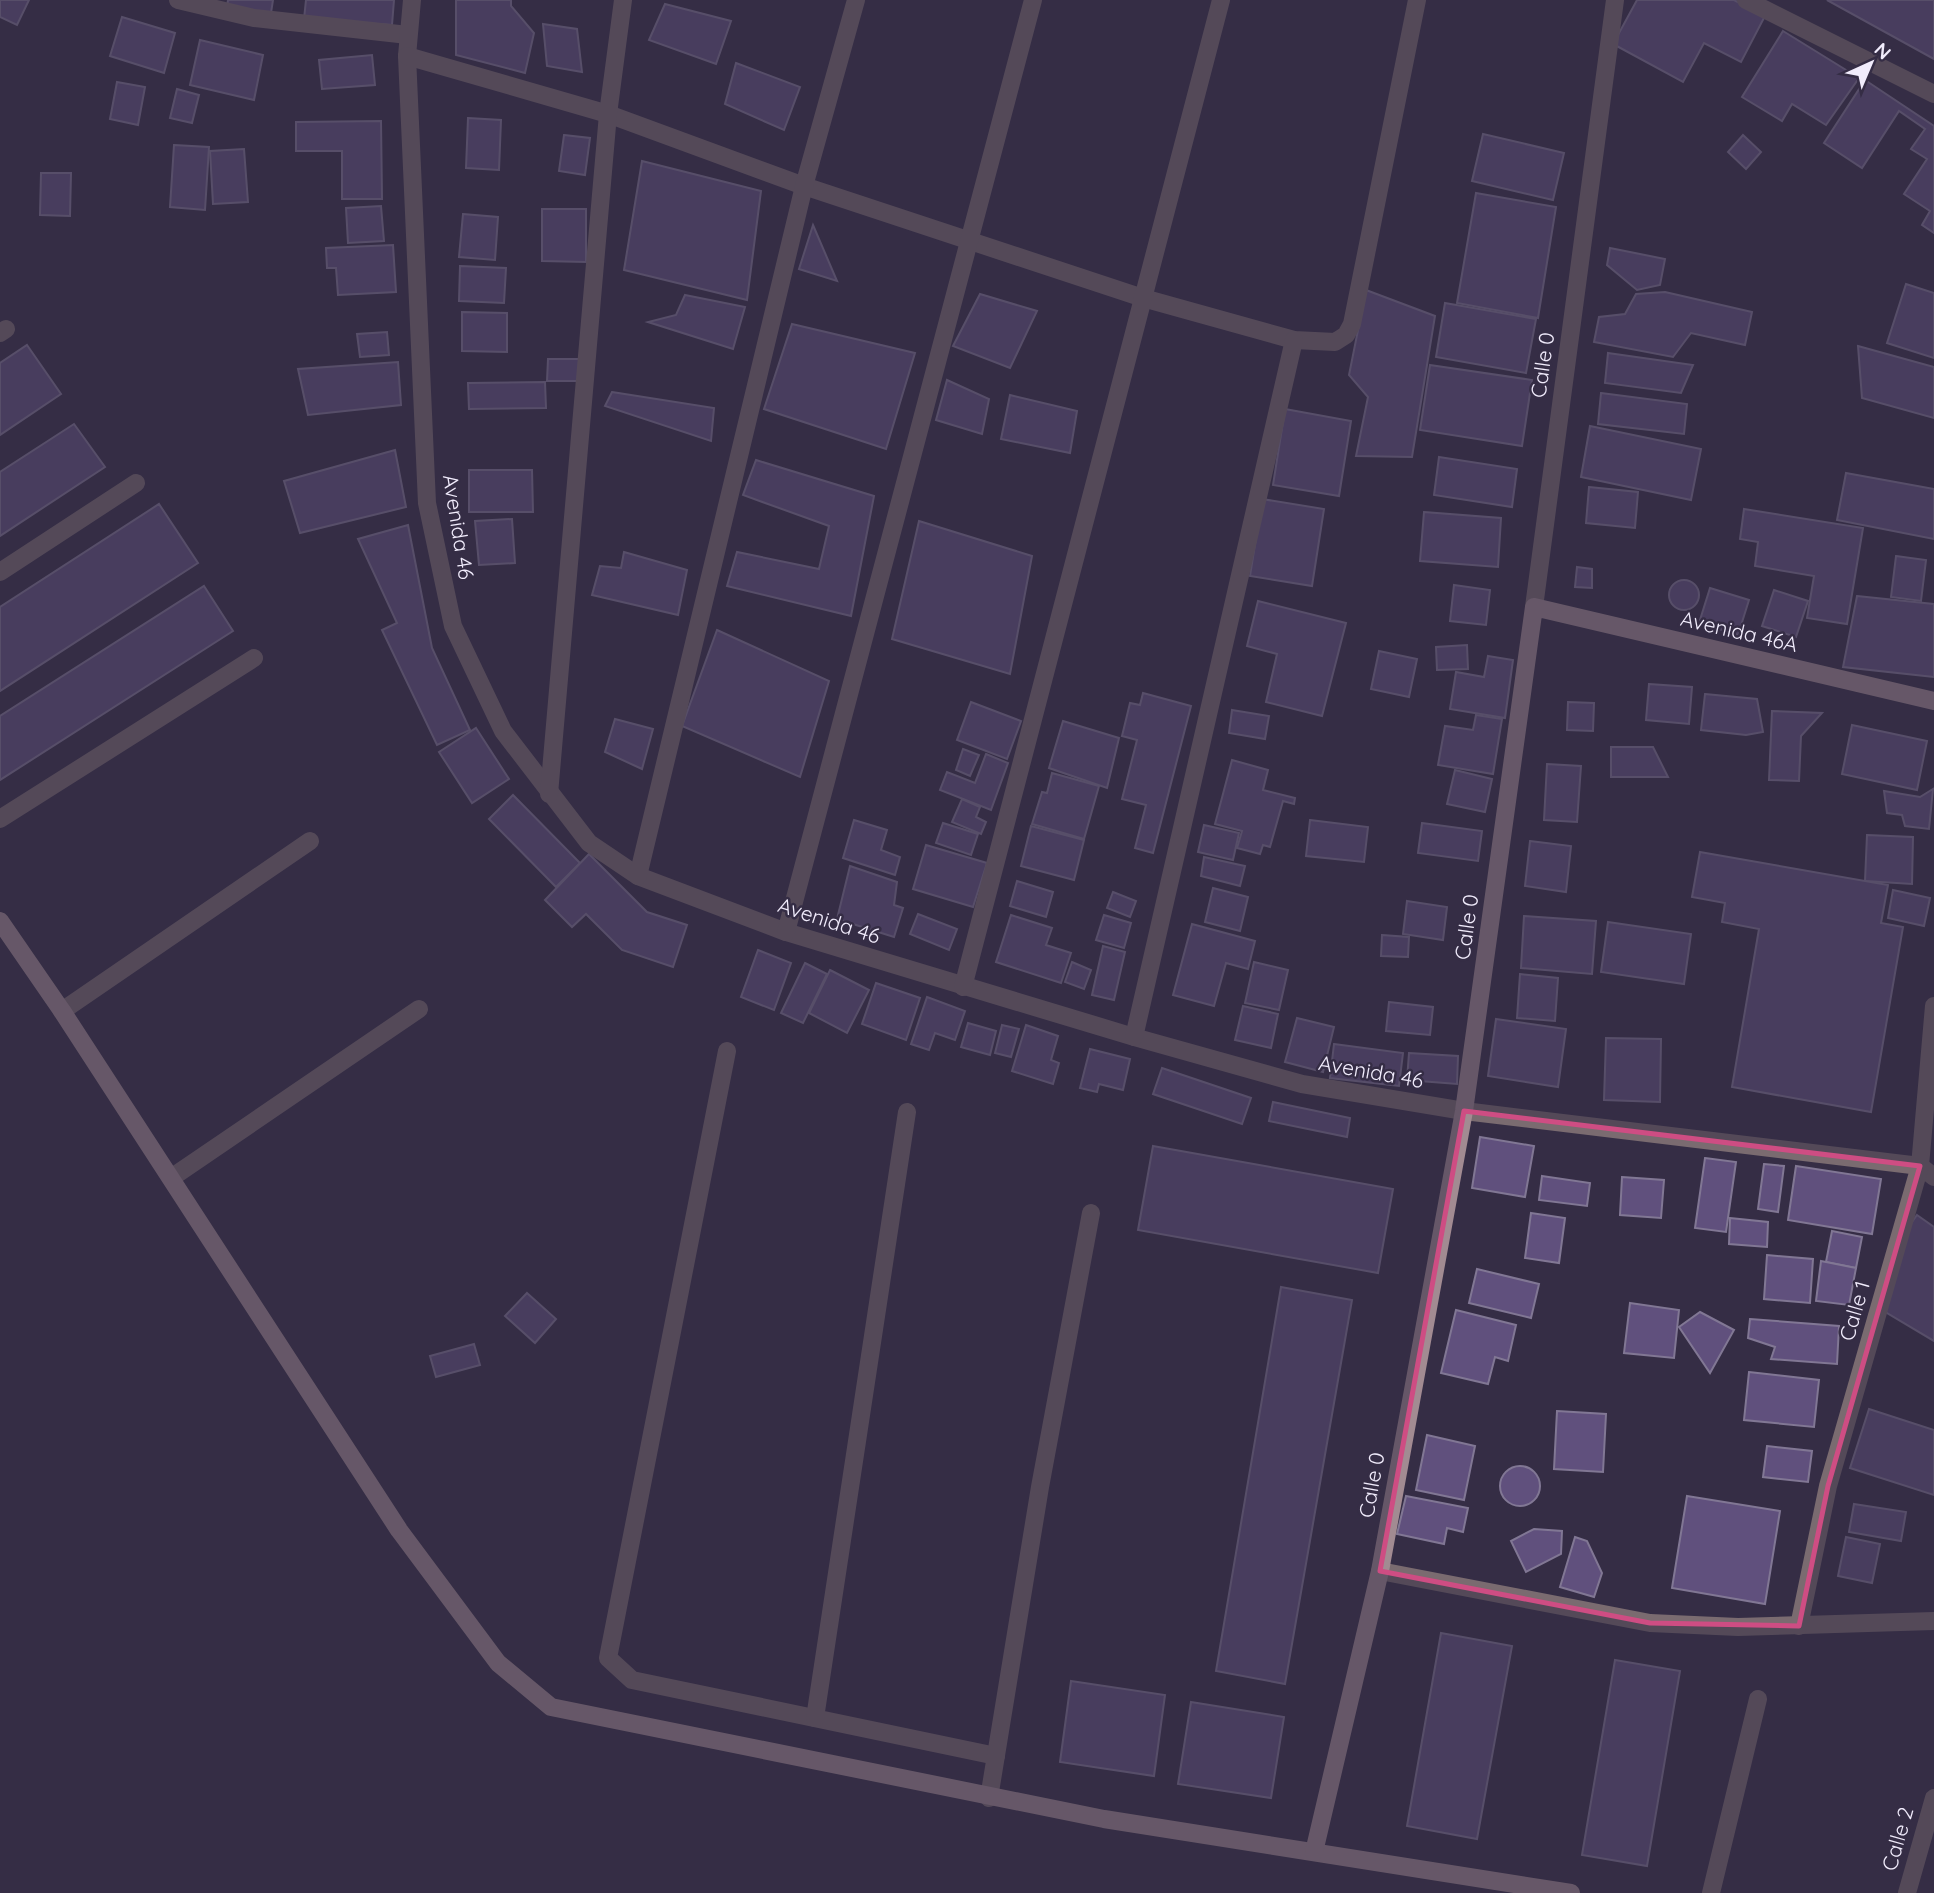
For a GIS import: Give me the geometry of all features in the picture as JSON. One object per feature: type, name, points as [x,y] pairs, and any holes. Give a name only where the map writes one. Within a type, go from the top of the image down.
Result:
[{"type":"street","points":[[178,0],[254,18],[408,35]]},
{"type":"street","name":"Avenida 46","points":[[412,0],[407,56],[428,503],[453,625],[503,731],[589,843],[638,876],[786,932],[1134,1037],[1302,1083],[1464,1111],[1927,1172]]},
{"type":"street","points":[[549,794],[608,114],[623,0]]},
{"type":"street","points":[[638,876],[804,186],[856,0]]},
{"type":"street","points":[[786,932],[1033,0]]},
{"type":"street","points":[[964,987],[1221,0]]},
{"type":"street","points":[[407,56],[608,114],[804,186],[1143,298],[1294,340],[1335,341],[1346,335],[1352,324],[1417,0]]},
{"type":"street","name":"Calle 0","points":[[1314,1852],[1380,1571],[1464,1111],[1615,0]]},
{"type":"street","points":[[1746,0],[1934,94]]},
{"type":"street","points":[[1134,1037],[1294,340]]},
{"type":"street","points":[[0,572],[136,483]]},
{"type":"street","name":"Avenida 46A","points":[[1534,607],[1934,701]]},
{"type":"street","points":[[0,819],[254,658]]},
{"type":"street","points":[[62,1011],[310,841]]},
{"type":"street","points":[[0,921],[62,1011],[398,1530],[498,1663],[551,1707],[989,1798],[1570,1893]]},
{"type":"street","name":"Calle 1","points":[[1799,1626],[1828,1486],[1927,1172],[1934,1006]]},
{"type":"street","points":[[171,1178],[419,1009]]},
{"type":"street","points":[[727,1051],[608,1658],[632,1680],[996,1756]]},
{"type":"street","points":[[815,1718],[907,1112]]},
{"type":"street","points":[[989,1798],[1040,1487],[1091,1213]]},
{"type":"street","points":[[1380,1571],[1650,1623],[1738,1627],[1934,1620]]},
{"type":"street","points":[[1712,1893],[1758,1699]]},
{"type":"street","name":"Calle 2","points":[[1907,1893],[1934,1798]]},
{"type":"highlighted area","points":[[1464,1111],[1920,1166],[1828,1486],[1799,1626],[1650,1623],[1380,1571]]},
{"type":"building","points":[[0,0],[29,0],[17,25],[0,17]]},
{"type":"building","points":[[228,0],[273,0],[271,13],[227,7]]},
{"type":"building","points":[[306,0],[394,0],[392,25],[304,19]]},
{"type":"building","points":[[456,0],[511,0],[511,6],[534,33],[525,73],[456,55]]},
{"type":"building","points":[[1637,0],[1734,0],[1765,16],[1741,62],[1704,43],[1683,82],[1613,44]]},
{"type":"building","points":[[1827,0],[1934,0],[1934,59]]},
{"type":"building","points":[[665,4],[731,21],[716,64],[649,40]]},
{"type":"building","points":[[122,17],[175,33],[164,73],[110,56]]},
{"type":"building","points":[[543,24],[577,29],[582,72],[547,66]]},
{"type":"building","points":[[1783,31],[1859,78],[1826,125],[1792,104],[1782,121],[1742,97]]},
{"type":"building","points":[[200,40],[263,55],[254,100],[190,85]]},
{"type":"building","points":[[372,55],[375,85],[322,89],[319,60]]},
{"type":"building","points":[[736,63],[800,87],[784,130],[725,104]]},
{"type":"building","points":[[1865,80],[1934,126],[1934,233],[1922,225],[1930,211],[1904,194],[1927,159],[1911,149],[1925,129],[1899,111],[1862,168],[1824,143]]},
{"type":"building","points":[[117,82],[145,87],[138,125],[110,119]]},
{"type":"building","points":[[177,89],[199,95],[192,123],[170,118]]},
{"type":"building","points":[[468,118],[501,120],[499,170],[466,168]]},
{"type":"building","points":[[381,121],[382,199],[342,199],[342,151],[296,151],[296,122]]},
{"type":"building","points":[[1483,134],[1564,153],[1553,200],[1472,181]]},
{"type":"building","points":[[564,135],[590,138],[585,175],[559,171]]},
{"type":"building","points":[[1743,135],[1761,152],[1746,169],[1728,152]]},
{"type":"building","points":[[174,145],[209,147],[205,210],[170,207]]},
{"type":"building","points":[[244,149],[248,202],[213,204],[210,151]]},
{"type":"building","points":[[642,161],[761,191],[747,300],[624,270]]},
{"type":"building","points":[[41,173],[71,173],[70,216],[40,215]]},
{"type":"building","points":[[1476,193],[1556,207],[1538,318],[1457,303]]},
{"type":"building","points":[[381,206],[384,241],[348,243],[346,208]]},
{"type":"building","points":[[542,209],[586,209],[586,262],[542,261]]},
{"type":"building","points":[[463,214],[498,217],[495,260],[459,257]]},
{"type":"building","points":[[813,225],[837,281],[799,269]]},
{"type":"building","points":[[393,245],[396,292],[338,295],[336,268],[327,268],[326,248]]},
{"type":"building","points":[[1610,248],[1665,259],[1660,285],[1637,290],[1607,265]]},
{"type":"building","points":[[460,266],[506,268],[504,303],[459,301]]},
{"type":"building","points":[[1906,284],[1934,293],[1934,358],[1887,343]]},
{"type":"building","points":[[1366,290],[1435,316],[1412,457],[1356,456],[1368,397],[1349,375]]},
{"type":"building","points":[[1665,292],[1752,312],[1745,345],[1691,333],[1673,357],[1594,342],[1599,317],[1625,314],[1636,294]]},
{"type":"building","points":[[980,294],[1037,311],[1010,368],[953,346]]},
{"type":"building","points":[[685,295],[745,307],[733,349],[648,322],[676,315]]},
{"type":"building","points":[[1445,303],[1536,319],[1526,373],[1436,357]]},
{"type":"building","points":[[462,312],[507,313],[507,352],[462,351]]},
{"type":"building","points":[[792,324],[915,353],[886,449],[764,409]]},
{"type":"building","points":[[387,332],[389,355],[360,357],[357,334]]},
{"type":"building","points":[[27,345],[61,394],[0,435],[0,363]]},
{"type":"building","points":[[1858,346],[1934,367],[1934,418],[1862,398]]},
{"type":"building","points":[[1608,353],[1693,365],[1681,393],[1605,383]]},
{"type":"building","points":[[548,359],[584,359],[584,381],[547,381]]},
{"type":"building","points":[[398,362],[401,405],[308,415],[298,369]]},
{"type":"building","points":[[1430,365],[1532,380],[1522,446],[1420,430]]},
{"type":"building","points":[[947,380],[989,399],[982,434],[936,420]]},
{"type":"building","points":[[545,382],[546,408],[469,409],[468,383]]},
{"type":"building","points":[[612,392],[714,408],[711,441],[605,406]]},
{"type":"building","points":[[1601,393],[1687,404],[1684,434],[1598,424]]},
{"type":"building","points":[[1010,395],[1077,411],[1070,453],[1001,439]]},
{"type":"building","points":[[1285,409],[1351,421],[1339,496],[1273,485]]},
{"type":"building","points":[[74,424],[105,467],[0,536],[0,472]]},
{"type":"building","points":[[1590,426],[1701,449],[1691,500],[1581,477]]},
{"type":"building","points":[[395,450],[406,507],[300,533],[284,481]]},
{"type":"building","points":[[1439,457],[1517,469],[1512,507],[1434,495]]},
{"type":"building","points":[[756,460],[874,496],[851,616],[727,586],[737,552],[819,569],[829,526],[743,495]]},
{"type":"building","points":[[469,470],[532,470],[533,512],[469,512]]},
{"type":"building","points":[[1846,473],[1934,489],[1934,539],[1837,520]]},
{"type":"building","points":[[1589,487],[1638,492],[1635,528],[1586,523]]},
{"type":"building","points":[[1262,499],[1324,509],[1312,586],[1250,576]]},
{"type":"building","points":[[159,504],[198,563],[0,691],[0,607]]},
{"type":"building","points":[[1744,509],[1863,528],[1847,624],[1807,618],[1814,576],[1755,566],[1758,542],[1740,539]]},
{"type":"building","points":[[1424,512],[1501,518],[1498,567],[1420,561]]},
{"type":"building","points":[[512,519],[515,563],[479,565],[475,521]]},
{"type":"building","points":[[919,521],[1032,556],[1010,674],[892,639]]},
{"type":"building","points":[[408,525],[432,648],[470,730],[437,745],[382,630],[397,623],[358,539]]},
{"type":"building","points":[[624,552],[687,570],[678,615],[592,595],[600,566],[621,568]]},
{"type":"building","points":[[1896,556],[1926,560],[1921,601],[1891,597]]},
{"type":"building","points":[[1577,567],[1592,569],[1592,588],[1575,587]]},
{"type":"building","points":[[1684,580],[1690,581],[1698,589],[1698,601],[1690,609],[1684,610],[1678,609],[1670,601],[1669,595],[1670,589],[1678,581]]},
{"type":"building","points":[[1454,585],[1490,590],[1486,625],[1450,621]]},
{"type":"building","points":[[204,586],[233,631],[0,780],[0,716]]},
{"type":"building","points":[[1710,588],[1749,600],[1738,635],[1699,623]]},
{"type":"building","points":[[1774,590],[1808,601],[1796,637],[1762,626]]},
{"type":"building","points":[[1857,596],[1934,604],[1934,677],[1843,667]]},
{"type":"building","points":[[1258,601],[1346,623],[1322,716],[1266,702],[1277,654],[1247,646]]},
{"type":"building","points":[[717,630],[829,681],[800,777],[682,726]]},
{"type":"building","points":[[1467,645],[1468,669],[1437,670],[1436,647]]},
{"type":"building","points":[[1379,651],[1417,659],[1409,697],[1371,689]]},
{"type":"building","points":[[1488,656],[1513,660],[1505,718],[1450,709],[1456,672],[1484,677]]},
{"type":"building","points":[[1649,684],[1692,687],[1689,724],[1646,720]]},
{"type":"building","points":[[1143,693],[1191,706],[1153,853],[1135,848],[1146,805],[1122,799],[1137,740],[1122,736],[1130,703],[1140,705]]},
{"type":"building","points":[[1705,694],[1757,699],[1763,732],[1746,735],[1701,730]]},
{"type":"building","points":[[971,702],[1021,721],[1007,759],[957,740]]},
{"type":"building","points":[[1568,702],[1594,703],[1593,731],[1567,730]]},
{"type":"building","points":[[1232,710],[1269,716],[1265,739],[1229,733]]},
{"type":"building","points":[[1772,711],[1822,713],[1801,736],[1799,781],[1769,780]]},
{"type":"building","points":[[1476,715],[1502,719],[1493,774],[1438,765],[1445,726],[1473,730]]},
{"type":"building","points":[[615,719],[653,729],[642,769],[605,752]]},
{"type":"building","points":[[1063,721],[1119,738],[1107,788],[1049,768]]},
{"type":"building","points":[[1852,725],[1927,741],[1917,790],[1842,774]]},
{"type":"building","points":[[476,728],[509,779],[472,803],[439,752]]},
{"type":"building","points":[[1611,747],[1653,747],[1668,777],[1611,777]]},
{"type":"building","points":[[963,749],[979,755],[970,776],[956,770]]},
{"type":"building","points":[[986,754],[1008,763],[991,810],[940,790],[947,772],[975,783]]},
{"type":"building","points":[[1232,760],[1268,770],[1263,790],[1295,798],[1294,804],[1283,801],[1270,847],[1263,845],[1260,854],[1237,848],[1242,831],[1215,824]]},
{"type":"building","points":[[1547,764],[1581,766],[1577,822],[1544,820]]},
{"type":"building","points":[[1455,770],[1492,779],[1485,812],[1447,804]]},
{"type":"building","points":[[1052,773],[1099,786],[1084,839],[1032,824],[1042,792],[1047,793]]},
{"type":"building","points":[[1933,789],[1929,829],[1905,826],[1902,815],[1887,813],[1884,791],[1920,797]]},
{"type":"building","points":[[513,795],[580,863],[556,887],[489,819]]},
{"type":"building","points":[[962,799],[980,807],[976,817],[986,822],[981,834],[952,822]]},
{"type":"building","points":[[854,820],[887,830],[881,850],[900,857],[895,875],[843,858]]},
{"type":"building","points":[[1310,820],[1368,827],[1364,862],[1306,856]]},
{"type":"building","points":[[943,823],[978,834],[971,855],[936,843]]},
{"type":"building","points":[[1422,823],[1482,831],[1478,861],[1418,853]]},
{"type":"building","points":[[1204,825],[1239,833],[1233,860],[1198,852]]},
{"type":"building","points":[[1031,826],[1084,840],[1074,880],[1021,866]]},
{"type":"building","points":[[1867,835],[1913,837],[1912,884],[1865,881]]},
{"type":"building","points":[[1530,841],[1571,846],[1566,892],[1525,886]]},
{"type":"building","points":[[926,845],[987,863],[973,907],[913,889]]},
{"type":"building","points":[[1700,852],[1888,885],[1881,923],[1903,927],[1871,1112],[1732,1087],[1759,929],[1722,922],[1725,903],[1692,897]]},
{"type":"building","points":[[589,854],[647,912],[687,925],[673,967],[622,950],[586,914],[572,927],[545,900]]},
{"type":"building","points":[[1204,857],[1245,866],[1240,886],[1201,876]]},
{"type":"building","points":[[850,866],[897,882],[894,905],[903,908],[894,937],[837,919]]},
{"type":"building","points":[[1017,881],[1053,892],[1046,917],[1010,906]]},
{"type":"building","points":[[1213,888],[1248,897],[1240,931],[1205,922]]},
{"type":"building","points":[[1893,890],[1930,898],[1924,926],[1888,918]]},
{"type":"building","points":[[1113,892],[1136,901],[1130,917],[1107,908]]},
{"type":"building","points":[[1407,901],[1447,907],[1443,940],[1403,934]]},
{"type":"building","points":[[918,914],[957,929],[949,950],[910,934]]},
{"type":"building","points":[[1011,915],[1052,928],[1046,945],[1071,953],[1061,983],[996,962]]},
{"type":"building","points":[[1104,915],[1131,923],[1124,948],[1096,940]]},
{"type":"building","points":[[1524,916],[1596,921],[1592,974],[1521,968]]},
{"type":"building","points":[[1608,922],[1691,934],[1684,984],[1601,972]]},
{"type":"building","points":[[1192,924],[1255,941],[1248,969],[1226,963],[1214,1006],[1173,995]]},
{"type":"building","points":[[1382,935],[1409,937],[1408,957],[1381,956]]},
{"type":"building","points":[[1103,946],[1125,952],[1114,1000],[1092,995]]},
{"type":"building","points":[[758,950],[791,963],[774,1010],[741,997]]},
{"type":"building","points":[[1072,962],[1091,970],[1084,989],[1065,982]]},
{"type":"building","points":[[1254,962],[1288,970],[1279,1010],[1245,1003]]},
{"type":"building","points":[[805,963],[827,974],[803,1023],[781,1013]]},
{"type":"building","points":[[830,970],[869,990],[847,1033],[809,1013]]},
{"type":"building","points":[[1520,974],[1558,978],[1555,1021],[1517,1018]]},
{"type":"building","points":[[876,983],[920,998],[906,1040],[862,1024]]},
{"type":"building","points":[[927,997],[965,1011],[955,1040],[935,1033],[929,1050],[911,1044]]},
{"type":"building","points":[[1389,1002],[1433,1007],[1430,1035],[1386,1031]]},
{"type":"building","points":[[1243,1006],[1278,1014],[1271,1048],[1235,1040]]},
{"type":"building","points":[[1297,1018],[1334,1027],[1323,1072],[1285,1062]]},
{"type":"building","points":[[1496,1019],[1566,1029],[1558,1087],[1488,1076]]},
{"type":"building","points":[[968,1023],[996,1031],[990,1055],[961,1047]]},
{"type":"building","points":[[1002,1025],[1019,1029],[1011,1057],[995,1053]]},
{"type":"building","points":[[1026,1025],[1058,1036],[1051,1060],[1059,1063],[1053,1084],[1012,1071]]},
{"type":"building","points":[[1606,1038],[1661,1039],[1660,1102],[1604,1100]]},
{"type":"building","points":[[1334,1044],[1403,1053],[1399,1086],[1330,1078]]},
{"type":"building","points":[[1090,1049],[1130,1059],[1123,1090],[1099,1084],[1097,1092],[1080,1088]]},
{"type":"building","points":[[1409,1053],[1458,1056],[1457,1084],[1407,1080]]},
{"type":"building","points":[[1162,1068],[1251,1098],[1242,1124],[1153,1094]]},
{"type":"building","points":[[1273,1102],[1350,1118],[1347,1137],[1269,1121]]},
{"type":"building","points":[[1480,1137],[1534,1146],[1525,1197],[1472,1188]]},
{"type":"building","points":[[1153,1146],[1393,1189],[1378,1273],[1138,1230]]},
{"type":"building","points":[[1705,1158],[1736,1162],[1726,1232],[1695,1228]]},
{"type":"building","points":[[1764,1164],[1784,1166],[1778,1212],[1758,1209]]},
{"type":"building","points":[[1796,1166],[1881,1179],[1872,1234],[1788,1220]]},
{"type":"building","points":[[1542,1176],[1590,1183],[1587,1206],[1539,1200]]},
{"type":"building","points":[[1622,1177],[1664,1180],[1661,1218],[1620,1215]]},
{"type":"building","points":[[1531,1213],[1565,1218],[1559,1263],[1525,1258]]},
{"type":"building","points":[[1917,1215],[1934,1227],[1934,1341],[1882,1310],[1909,1226]]},
{"type":"building","points":[[1730,1218],[1768,1222],[1767,1247],[1729,1244]]},
{"type":"building","points":[[1832,1231],[1862,1237],[1856,1268],[1826,1262]]},
{"type":"building","points":[[1767,1255],[1813,1259],[1810,1303],[1764,1299]]},
{"type":"building","points":[[1821,1261],[1856,1268],[1849,1305],[1816,1301]]},
{"type":"building","points":[[1477,1269],[1539,1284],[1531,1318],[1469,1303]]},
{"type":"building","points":[[1281,1287],[1352,1300],[1285,1684],[1216,1671]]},
{"type":"building","points":[[527,1293],[556,1319],[535,1343],[505,1316]]},
{"type":"building","points":[[1630,1303],[1679,1310],[1674,1358],[1624,1353]]},
{"type":"building","points":[[1456,1310],[1516,1325],[1508,1361],[1495,1357],[1488,1384],[1441,1373]]},
{"type":"building","points":[[1700,1312],[1734,1330],[1710,1373],[1679,1327]]},
{"type":"building","points":[[1750,1319],[1839,1326],[1837,1364],[1771,1359],[1775,1347],[1748,1338]]},
{"type":"building","points":[[474,1344],[480,1365],[436,1377],[430,1356]]},
{"type":"building","points":[[1749,1372],[1819,1380],[1814,1427],[1744,1420]]},
{"type":"building","points":[[1869,1409],[1934,1430],[1934,1495],[1850,1468]]},
{"type":"building","points":[[1557,1411],[1606,1414],[1603,1472],[1554,1469]]},
{"type":"building","points":[[1427,1435],[1475,1446],[1464,1500],[1416,1490]]},
{"type":"building","points":[[1767,1446],[1812,1451],[1808,1482],[1763,1477]]},
{"type":"building","points":[[1520,1466],[1534,1472],[1540,1486],[1534,1500],[1520,1506],[1506,1500],[1500,1486],[1506,1472]]},
{"type":"building","points":[[1406,1496],[1468,1508],[1463,1532],[1447,1528],[1444,1544],[1397,1534]]},
{"type":"building","points":[[1687,1496],[1780,1511],[1765,1604],[1672,1588]]},
{"type":"building","points":[[1854,1504],[1906,1512],[1901,1541],[1849,1532]]},
{"type":"building","points":[[1534,1529],[1562,1531],[1561,1554],[1526,1572],[1511,1541]]},
{"type":"building","points":[[1575,1537],[1587,1541],[1602,1573],[1594,1597],[1560,1587]]},
{"type":"building","points":[[1846,1537],[1880,1544],[1872,1583],[1838,1576]]},
{"type":"building","points":[[1441,1633],[1512,1646],[1477,1839],[1407,1826]]},
{"type":"building","points":[[1615,1660],[1680,1671],[1647,1866],[1582,1855]]},
{"type":"building","points":[[1071,1681],[1165,1695],[1154,1776],[1060,1762]]},
{"type":"building","points":[[1191,1702],[1284,1717],[1271,1798],[1178,1784]]}]
